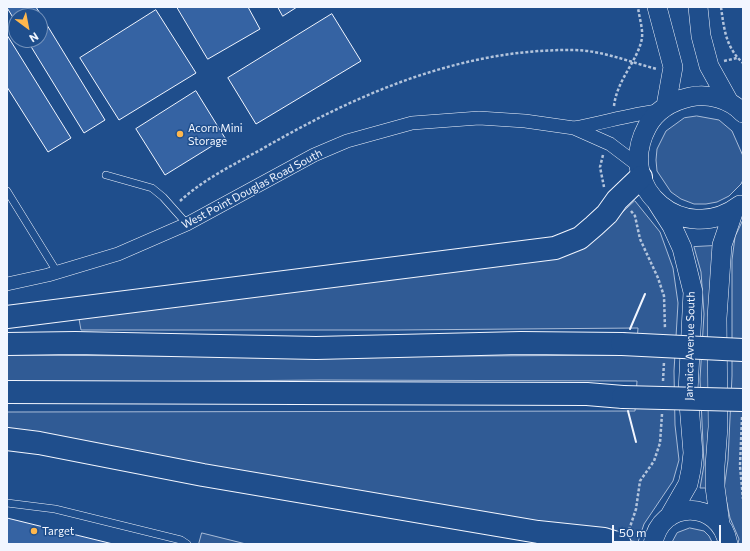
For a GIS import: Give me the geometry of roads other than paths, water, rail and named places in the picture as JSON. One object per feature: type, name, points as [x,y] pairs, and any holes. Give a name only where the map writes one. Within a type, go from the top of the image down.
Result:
[{"type":"highway","points":[[7,317],[555,248],[580,238],[607,214],[640,172]]},
{"type":"highway","points":[[7,344],[75,343],[316,348],[520,344],[622,344],[743,350]]},
{"type":"highway","points":[[7,392],[587,394],[743,406]]},
{"type":"highway","points":[[7,439],[39,443],[203,475],[538,532],[604,539],[624,538]]},
{"type":"highway","points":[[538,532],[569,544]]},
{"type":"main road","points":[[657,7],[673,67],[663,109]]},
{"type":"main road","points":[[698,7],[701,36],[709,66],[739,108]]},
{"type":"main road","points":[[640,172],[639,151],[642,136],[649,122],[663,109],[681,99],[697,96],[713,97],[739,108]]},
{"type":"main road","name":"Jamaica Avenue South","points":[[640,172],[647,190],[672,226],[682,248],[693,292],[688,392],[693,453],[692,470],[688,484],[669,517],[660,525],[654,537],[653,544]]},
{"type":"main road","points":[[656,201],[667,210],[679,216],[693,219],[714,218],[738,206]]},
{"type":"main road","points":[[720,524],[715,473],[718,427],[717,318],[722,244],[738,206]]},
{"type":"main road","points":[[669,517],[684,511],[702,512],[712,516],[720,524],[728,544]]},
{"type":"street","name":"West Point Douglas Road South","points":[[574,128],[663,109]]},
{"type":"street","name":"West Point Douglas Road South","points":[[7,284],[58,272],[118,254],[187,224],[314,155],[347,141],[379,131],[412,124],[479,118],[525,121],[574,128],[610,144],[640,172]]},
{"type":"lane","points":[[106,175],[152,188],[173,207],[187,224]]},
{"type":"lane","points":[[7,191],[58,272]]},
{"type":"lane","points":[[7,502],[55,509],[181,540],[187,544]]},
{"type":"place","name":"Acorn Mini Storage","points":[[180,134]]},
{"type":"place","name":"Target","points":[[34,531]]}]
